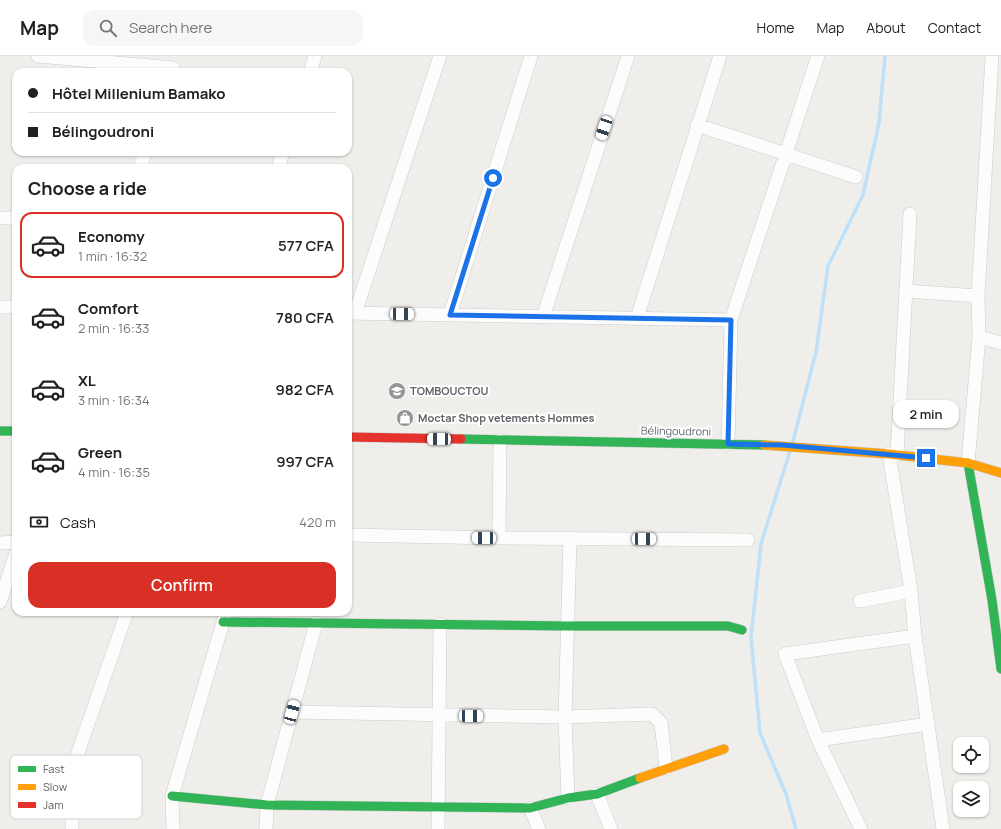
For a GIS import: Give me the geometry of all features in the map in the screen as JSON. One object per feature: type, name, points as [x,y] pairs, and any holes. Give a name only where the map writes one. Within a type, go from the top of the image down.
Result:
[{"type":"street","points":[[38,56],[173,65]]},
{"type":"street","points":[[311,68],[315,56]]},
{"type":"street","points":[[440,56],[352,313],[731,320]]},
{"type":"street","points":[[450,315],[531,56]]},
{"type":"street","points":[[543,317],[628,56]]},
{"type":"street","points":[[637,318],[720,56]]},
{"type":"street","points":[[728,444],[731,320],[818,56]]},
{"type":"street","points":[[992,56],[978,296],[979,337],[968,463],[996,602],[1001,669]]},
{"type":"street","points":[[697,126],[856,177]]},
{"type":"street","points":[[910,214],[906,291],[893,455],[911,591],[915,636],[943,829]]},
{"type":"street","points":[[0,218],[12,218]]},
{"type":"street","points":[[906,291],[978,296]]},
{"type":"street","points":[[0,306],[12,307]]},
{"type":"street","points":[[979,337],[1001,343]]},
{"type":"street","points":[[0,431],[12,431]]},
{"type":"street","name":"Bélingoudroni","points":[[352,437],[782,445],[968,463],[1001,473]]},
{"type":"street","points":[[499,538],[500,440]]},
{"type":"street","points":[[352,535],[748,540]]},
{"type":"street","points":[[568,798],[565,717],[570,538]]},
{"type":"street","points":[[0,543],[12,542]]},
{"type":"street","points":[[0,602],[12,565]]},
{"type":"street","points":[[860,601],[911,591]]},
{"type":"street","points":[[77,755],[126,616]]},
{"type":"street","points":[[172,829],[172,796],[224,617],[316,623],[728,626],[742,630]]},
{"type":"street","points":[[266,829],[267,805],[316,623]]},
{"type":"street","points":[[438,829],[440,624]]},
{"type":"street","points":[[861,829],[818,740],[785,654],[915,636]]},
{"type":"street","points":[[292,712],[565,717],[652,714],[661,723],[666,768]]},
{"type":"street","points":[[818,740],[928,724]]},
{"type":"street","points":[[172,796],[267,805],[530,808],[568,798],[598,794],[666,768],[724,749]]},
{"type":"street","points":[[598,794],[611,829]]},
{"type":"street","points":[[530,808],[539,829]]},
{"type":"waterway","points":[[793,441],[816,352],[828,266],[863,195],[879,123],[885,56]]},
{"type":"waterway","points":[[790,451],[761,544],[751,637],[760,733],[786,794],[796,829]]},
{"type":"traffic: fast","points":[[0,431],[12,431]]},
{"type":"traffic: fast","points":[[461,439],[764,445]]},
{"type":"traffic: fast","points":[[968,463],[992,600],[1001,669]]},
{"type":"traffic: fast","points":[[223,622],[567,626],[728,626],[742,630]]},
{"type":"traffic: fast","points":[[172,796],[267,805],[530,808],[568,798],[597,794],[640,778]]},
{"type":"traffic: slow","points":[[764,445],[889,454],[968,463],[1001,473]]},
{"type":"traffic: slow","points":[[640,778],[724,749]]},
{"type":"traffic: jam","points":[[352,437],[461,439]]},
{"type":"place","name":"TOMBOUCTOU","points":[[397,391]]},
{"type":"place","name":"Moctar Shop vetements Hommes","points":[[405,418]]},
{"type":"route","points":[[493,178],[450,315],[731,320],[728,444],[782,445],[926,458]]}]
